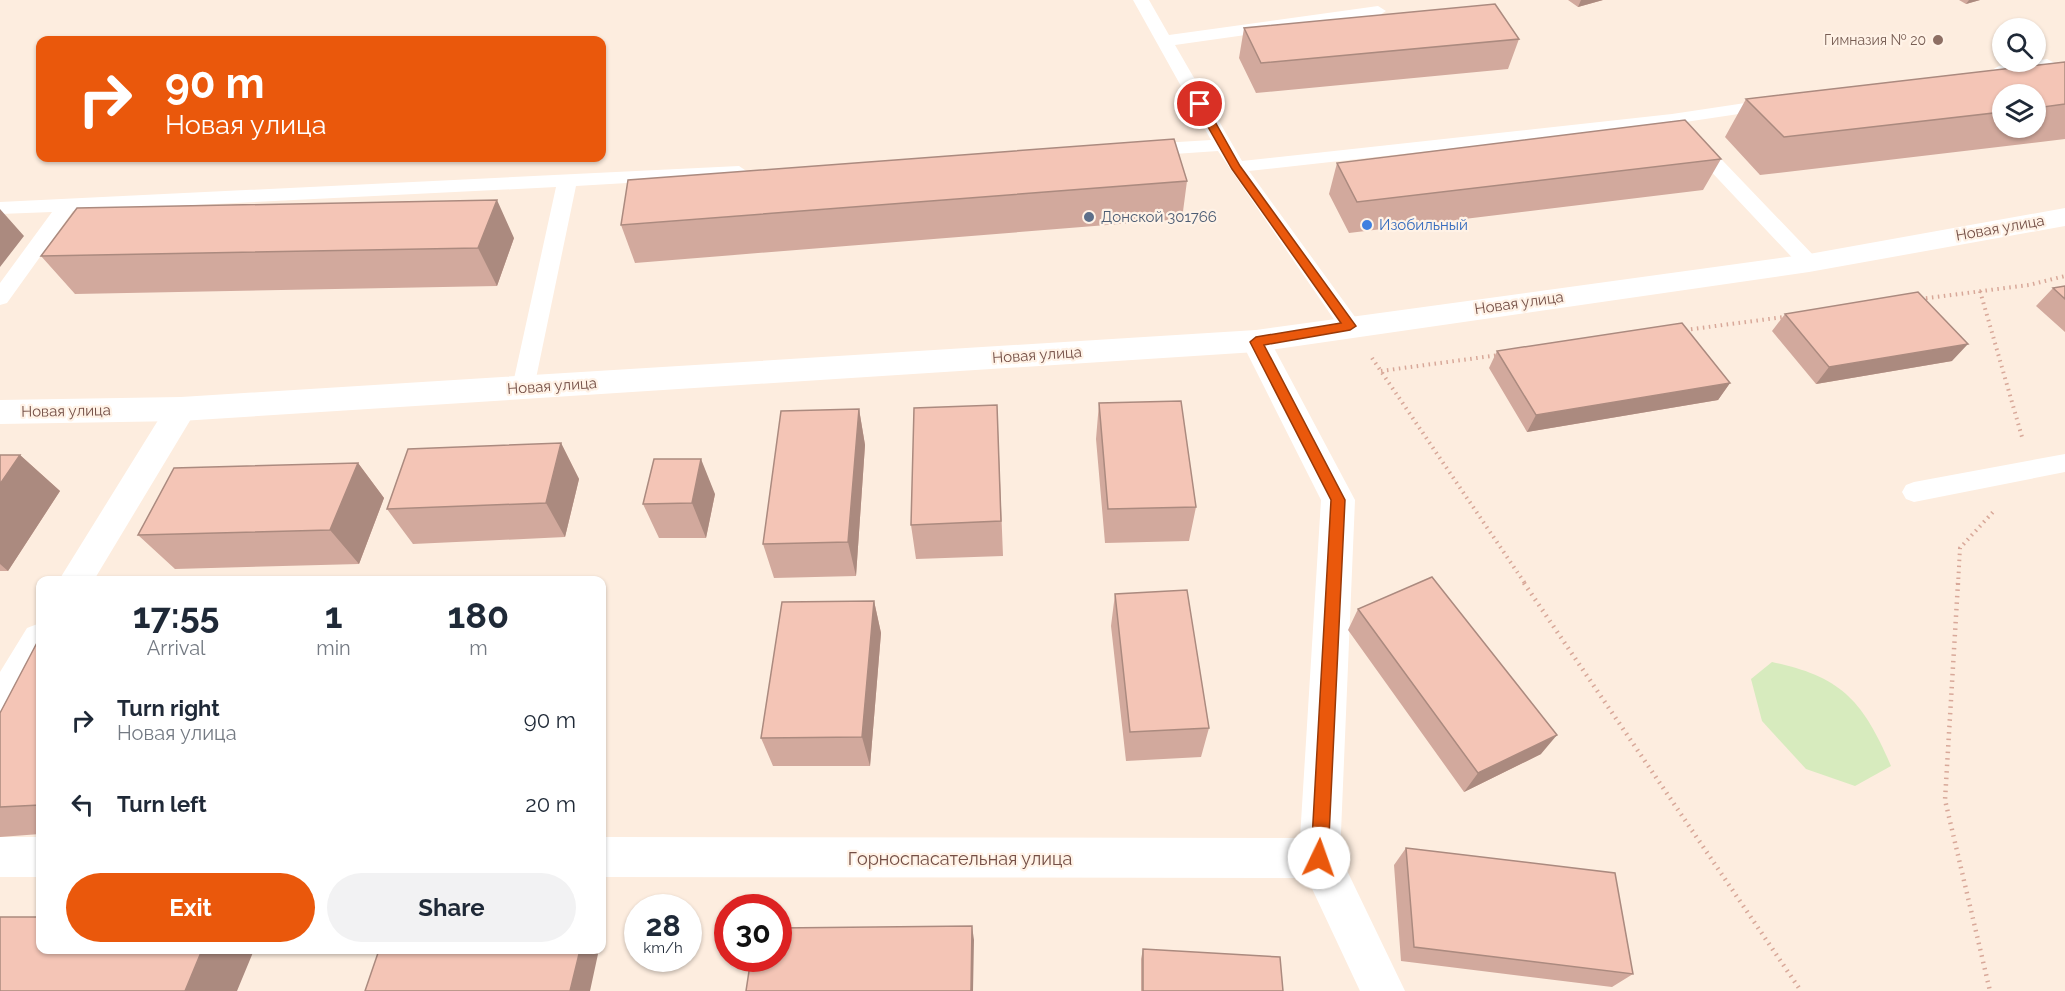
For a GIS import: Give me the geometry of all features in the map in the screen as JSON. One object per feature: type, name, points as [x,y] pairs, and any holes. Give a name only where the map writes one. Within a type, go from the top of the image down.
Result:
[{"type":"main road","name":"Новая улица","points":[[0,412],[181,410],[1256,342],[1350,326],[1809,262],[2065,217]]},
{"type":"main road","points":[[1256,342],[1338,500],[1319,858],[1383,991]]},
{"type":"main road","points":[[78,576],[181,410]]},
{"type":"main road","points":[[0,705],[36,646]]},
{"type":"main road","points":[[0,857],[36,857]]},
{"type":"main road","name":"Горноспасательная улица","points":[[606,857],[1319,858]]},
{"type":"lane","points":[[1141,0],[1236,167],[1350,326]]},
{"type":"lane","points":[[1165,41],[1378,10]]},
{"type":"lane","points":[[1977,74],[2047,64],[2065,76]]},
{"type":"lane","points":[[1236,167],[1671,119],[1789,102]]},
{"type":"lane","points":[[1671,119],[1809,262]]},
{"type":"lane","points":[[1128,151],[1223,145]]},
{"type":"lane","points":[[0,208],[758,171]]},
{"type":"lane","points":[[523,388],[567,182]]},
{"type":"lane","points":[[0,298],[67,205]]},
{"type":"lane","points":[[1914,492],[2065,464]]},
{"type":"path","points":[[1909,301],[2028,285],[2065,276]]},
{"type":"path","points":[[1980,291],[2031,470],[1960,548],[1945,800],[1990,991]]},
{"type":"path","points":[[1674,332],[1792,316]]},
{"type":"path","points":[[1350,326],[1800,991]]},
{"type":"path","points":[[1381,371],[1510,354]]},
{"type":"green space","points":[[1772,662],[1817,676],[1848,696],[1871,725],[1891,766],[1855,786],[1806,769],[1762,721],[1751,679]]},
{"type":"building","points":[[1495,4],[1519,39],[1261,63],[1244,28]]},
{"type":"building","points":[[2065,62],[2065,104],[2046,107],[2046,84],[1992,84],[1992,113],[1784,137],[1746,99],[1992,70],[2046,72],[2046,64]]},
{"type":"building","points":[[1685,120],[1721,159],[1357,202],[1337,163]]},
{"type":"building","points":[[1174,139],[1187,181],[621,225],[628,180]]},
{"type":"building","points":[[497,200],[478,248],[41,256],[77,208]]},
{"type":"building","points":[[2065,286],[2065,299],[2053,288]]},
{"type":"building","points":[[1918,292],[1968,344],[1829,367],[1785,314]]},
{"type":"building","points":[[1682,323],[1730,383],[1536,415],[1497,351]]},
{"type":"building","points":[[1181,401],[1196,507],[1108,509],[1099,403]]},
{"type":"building","points":[[997,405],[1001,521],[911,525],[914,408]]},
{"type":"building","points":[[859,409],[848,542],[763,544],[781,411]]},
{"type":"building","points":[[561,443],[546,503],[387,509],[408,449]]},
{"type":"building","points":[[0,455],[20,455],[0,484]]},
{"type":"building","points":[[654,459],[701,459],[692,503],[643,504]]},
{"type":"building","points":[[358,463],[330,530],[138,535],[174,468]]},
{"type":"building","points":[[1432,577],[1557,735],[1478,773],[1358,609]]},
{"type":"building","points":[[1187,590],[1209,728],[1130,732],[1115,594]]},
{"type":"building","points":[[874,601],[862,737],[761,738],[782,602]]},
{"type":"building","points":[[36,645],[36,805],[0,807],[0,713]]},
{"type":"building","points":[[1406,848],[1615,873],[1633,974],[1414,947]]},
{"type":"building","points":[[0,917],[36,917],[36,954],[200,954],[185,991],[0,991]]},
{"type":"building","points":[[972,926],[971,991],[746,991],[749,972],[792,972],[792,928]]},
{"type":"building","points":[[1143,949],[1280,957],[1283,991],[1143,991]]},
{"type":"building","points":[[378,954],[579,954],[570,991],[365,991]]},
{"type":"place","name":"Гимназия № 20","points":[[1938,40]]},
{"type":"place","name":"Донской 301766","points":[[1089,217]]},
{"type":"place","name":"Изобильный","points":[[1367,225]]},
{"type":"route","points":[[1200,104],[1236,167],[1350,326],[1256,342],[1338,500],[1319,858]]}]
